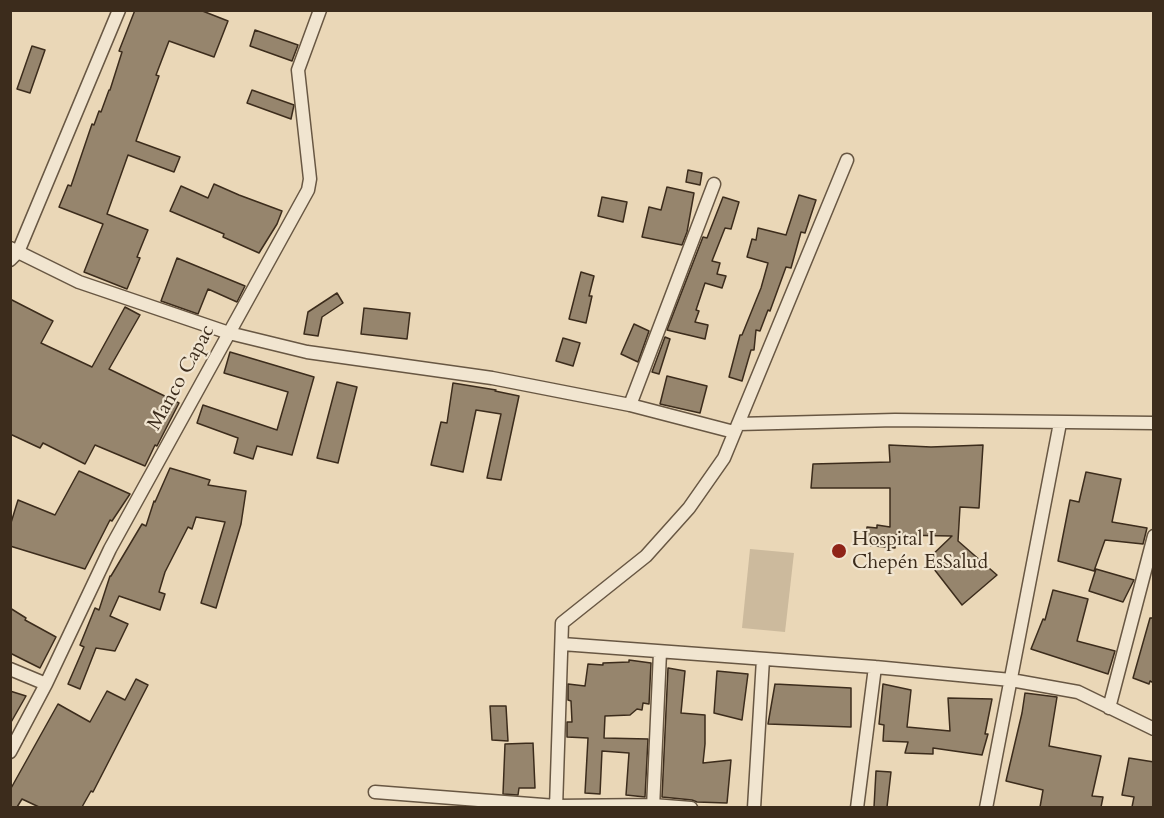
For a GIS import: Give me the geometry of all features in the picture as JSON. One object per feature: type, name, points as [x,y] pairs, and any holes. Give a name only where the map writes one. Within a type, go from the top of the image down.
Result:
[{"type":"street","points":[[119,10],[13,253],[79,282],[229,333],[307,352],[492,378],[736,428],[895,420],[1154,423]]},
{"type":"street","name":"Manco Capac","points":[[10,752],[46,684],[110,549],[308,190],[310,180],[298,70],[320,10]]},
{"type":"street","points":[[556,807],[562,623],[646,556],[689,508],[724,458],[847,160]]},
{"type":"street","points":[[630,405],[714,184]]},
{"type":"street","points":[[986,807],[1060,423]]},
{"type":"street","points":[[1109,708],[1154,536]]},
{"type":"street","points":[[562,644],[875,667],[1011,680],[1078,692],[1154,729]]},
{"type":"street","points":[[653,806],[660,652]]},
{"type":"street","points":[[754,807],[763,659]]},
{"type":"street","points":[[857,807],[875,667]]},
{"type":"street","points":[[10,669],[46,684]]},
{"type":"street","points":[[375,792],[556,807],[691,807]]},
{"type":"shaded area","points":[[750,549],[794,553],[785,632],[742,628]]},
{"type":"building","points":[[135,10],[200,10],[228,21],[214,57],[169,41],[156,75],[159,76],[136,141],[180,157],[174,172],[128,155],[107,214],[148,230],[137,257],[140,258],[127,289],[84,272],[103,224],[59,207],[68,185],[71,186],[92,124],[94,125],[99,111],[101,112],[110,90],[122,52],[119,51]]},
{"type":"building","points":[[255,30],[298,45],[292,61],[250,46]]},
{"type":"building","points":[[32,46],[45,50],[30,93],[17,89]]},
{"type":"building","points":[[252,90],[294,105],[291,119],[247,103]]},
{"type":"building","points":[[688,170],[702,173],[700,185],[686,182]]},
{"type":"building","points":[[214,184],[282,211],[277,224],[259,253],[223,237],[224,234],[170,211],[181,186],[208,198]]},
{"type":"building","points":[[667,187],[694,193],[687,232],[682,245],[642,237],[649,207],[661,210]]},
{"type":"building","points":[[799,195],[816,200],[805,233],[801,232],[791,268],[786,267],[760,331],[756,330],[754,350],[751,350],[742,381],[729,377],[740,335],[742,335],[761,288],[768,263],[747,257],[752,239],[756,240],[758,228],[786,235]]},
{"type":"building","points":[[602,197],[627,202],[623,222],[598,216]]},
{"type":"building","points":[[723,197],[739,202],[731,229],[725,228],[712,261],[720,263],[717,274],[726,276],[722,288],[705,283],[696,310],[699,311],[695,322],[708,325],[705,339],[667,330],[703,237],[707,238]]},
{"type":"building","points":[[177,258],[245,286],[237,302],[208,289],[198,314],[161,301]]},
{"type":"building","points":[[581,272],[594,276],[586,323],[569,319]]},
{"type":"building","points":[[337,293],[343,303],[322,317],[318,336],[304,334],[308,312]]},
{"type":"building","points":[[10,299],[53,321],[41,343],[92,367],[125,307],[140,315],[109,369],[179,403],[145,466],[95,445],[85,464],[43,443],[40,448],[10,434]]},
{"type":"building","points":[[364,308],[410,313],[407,339],[361,334]]},
{"type":"building","points":[[634,324],[649,331],[638,362],[621,354]]},
{"type":"building","points":[[665,337],[670,339],[659,374],[652,372]]},
{"type":"building","points":[[563,338],[580,343],[573,366],[556,361]]},
{"type":"building","points":[[230,352],[314,377],[292,455],[257,446],[253,459],[234,453],[238,438],[197,423],[203,405],[277,430],[288,392],[224,373]]},
{"type":"building","points":[[667,376],[707,386],[700,413],[660,404]]},
{"type":"building","points":[[337,382],[357,387],[338,463],[317,458]]},
{"type":"building","points":[[453,383],[519,396],[501,480],[487,478],[501,414],[476,410],[463,472],[431,465],[441,422],[447,423]]},
{"type":"building","points":[[889,445],[931,447],[983,445],[979,508],[960,507],[958,541],[997,575],[962,605],[927,560],[952,536],[896,535],[895,548],[865,545],[867,527],[877,528],[877,525],[890,527],[890,488],[811,488],[813,464],[890,462]]},
{"type":"building","points":[[170,468],[210,480],[208,485],[246,491],[241,524],[216,608],[201,603],[225,522],[196,517],[192,529],[188,527],[165,572],[159,592],[165,594],[160,610],[119,596],[110,616],[128,624],[115,651],[96,648],[80,689],[68,684],[84,647],[80,645],[95,608],[99,610],[110,576],[142,524],[146,526],[154,501]]},
{"type":"building","points":[[79,471],[130,494],[112,521],[110,520],[85,569],[10,546],[10,526],[18,500],[55,515]]},
{"type":"building","points":[[1086,472],[1121,479],[1112,522],[1147,528],[1143,544],[1105,540],[1094,571],[1058,561],[1070,500],[1079,502]]},
{"type":"building","points":[[1096,569],[1134,580],[1123,602],[1089,591]]},
{"type":"building","points":[[1053,590],[1088,599],[1077,641],[1115,651],[1108,674],[1031,649],[1043,619],[1045,620]]},
{"type":"building","points":[[10,608],[26,618],[25,620],[56,637],[40,668],[10,653]]},
{"type":"building","points":[[1150,618],[1154,618],[1154,683],[1150,681],[1149,684],[1133,678]]},
{"type":"building","points":[[629,660],[651,663],[649,704],[643,703],[642,710],[637,709],[630,715],[605,716],[604,738],[648,739],[645,797],[626,795],[629,753],[602,751],[600,794],[585,793],[588,738],[567,737],[567,722],[572,722],[568,684],[585,686],[588,664],[603,665],[603,663],[629,662]]},
{"type":"building","points":[[668,668],[685,671],[681,713],[705,715],[703,763],[731,760],[727,803],[662,797]]},
{"type":"building","points":[[717,671],[748,674],[742,720],[714,713]]},
{"type":"building","points":[[136,679],[148,685],[93,792],[91,791],[82,807],[39,807],[22,799],[17,807],[10,807],[10,790],[58,704],[90,722],[107,691],[125,700]]},
{"type":"building","points":[[775,684],[851,688],[851,727],[768,724]]},
{"type":"building","points":[[883,684],[911,690],[907,727],[950,731],[948,698],[992,699],[985,734],[988,734],[982,755],[933,748],[933,754],[905,753],[908,742],[883,741],[884,725],[879,724]]},
{"type":"building","points":[[10,691],[26,696],[10,724]]},
{"type":"building","points":[[1025,693],[1057,697],[1049,746],[1101,756],[1092,796],[1103,797],[1101,807],[1040,807],[1043,790],[1006,781]]},
{"type":"building","points":[[490,706],[506,706],[508,741],[492,740]]},
{"type":"building","points":[[533,743],[535,788],[519,788],[518,795],[503,794],[505,744]]},
{"type":"building","points":[[1129,758],[1154,762],[1154,807],[1132,807],[1134,797],[1122,795]]},
{"type":"building","points":[[876,771],[891,772],[887,807],[874,807]]},
{"type":"place","name":"Hospital I Chepén EsSalud","points":[[839,551]]}]
